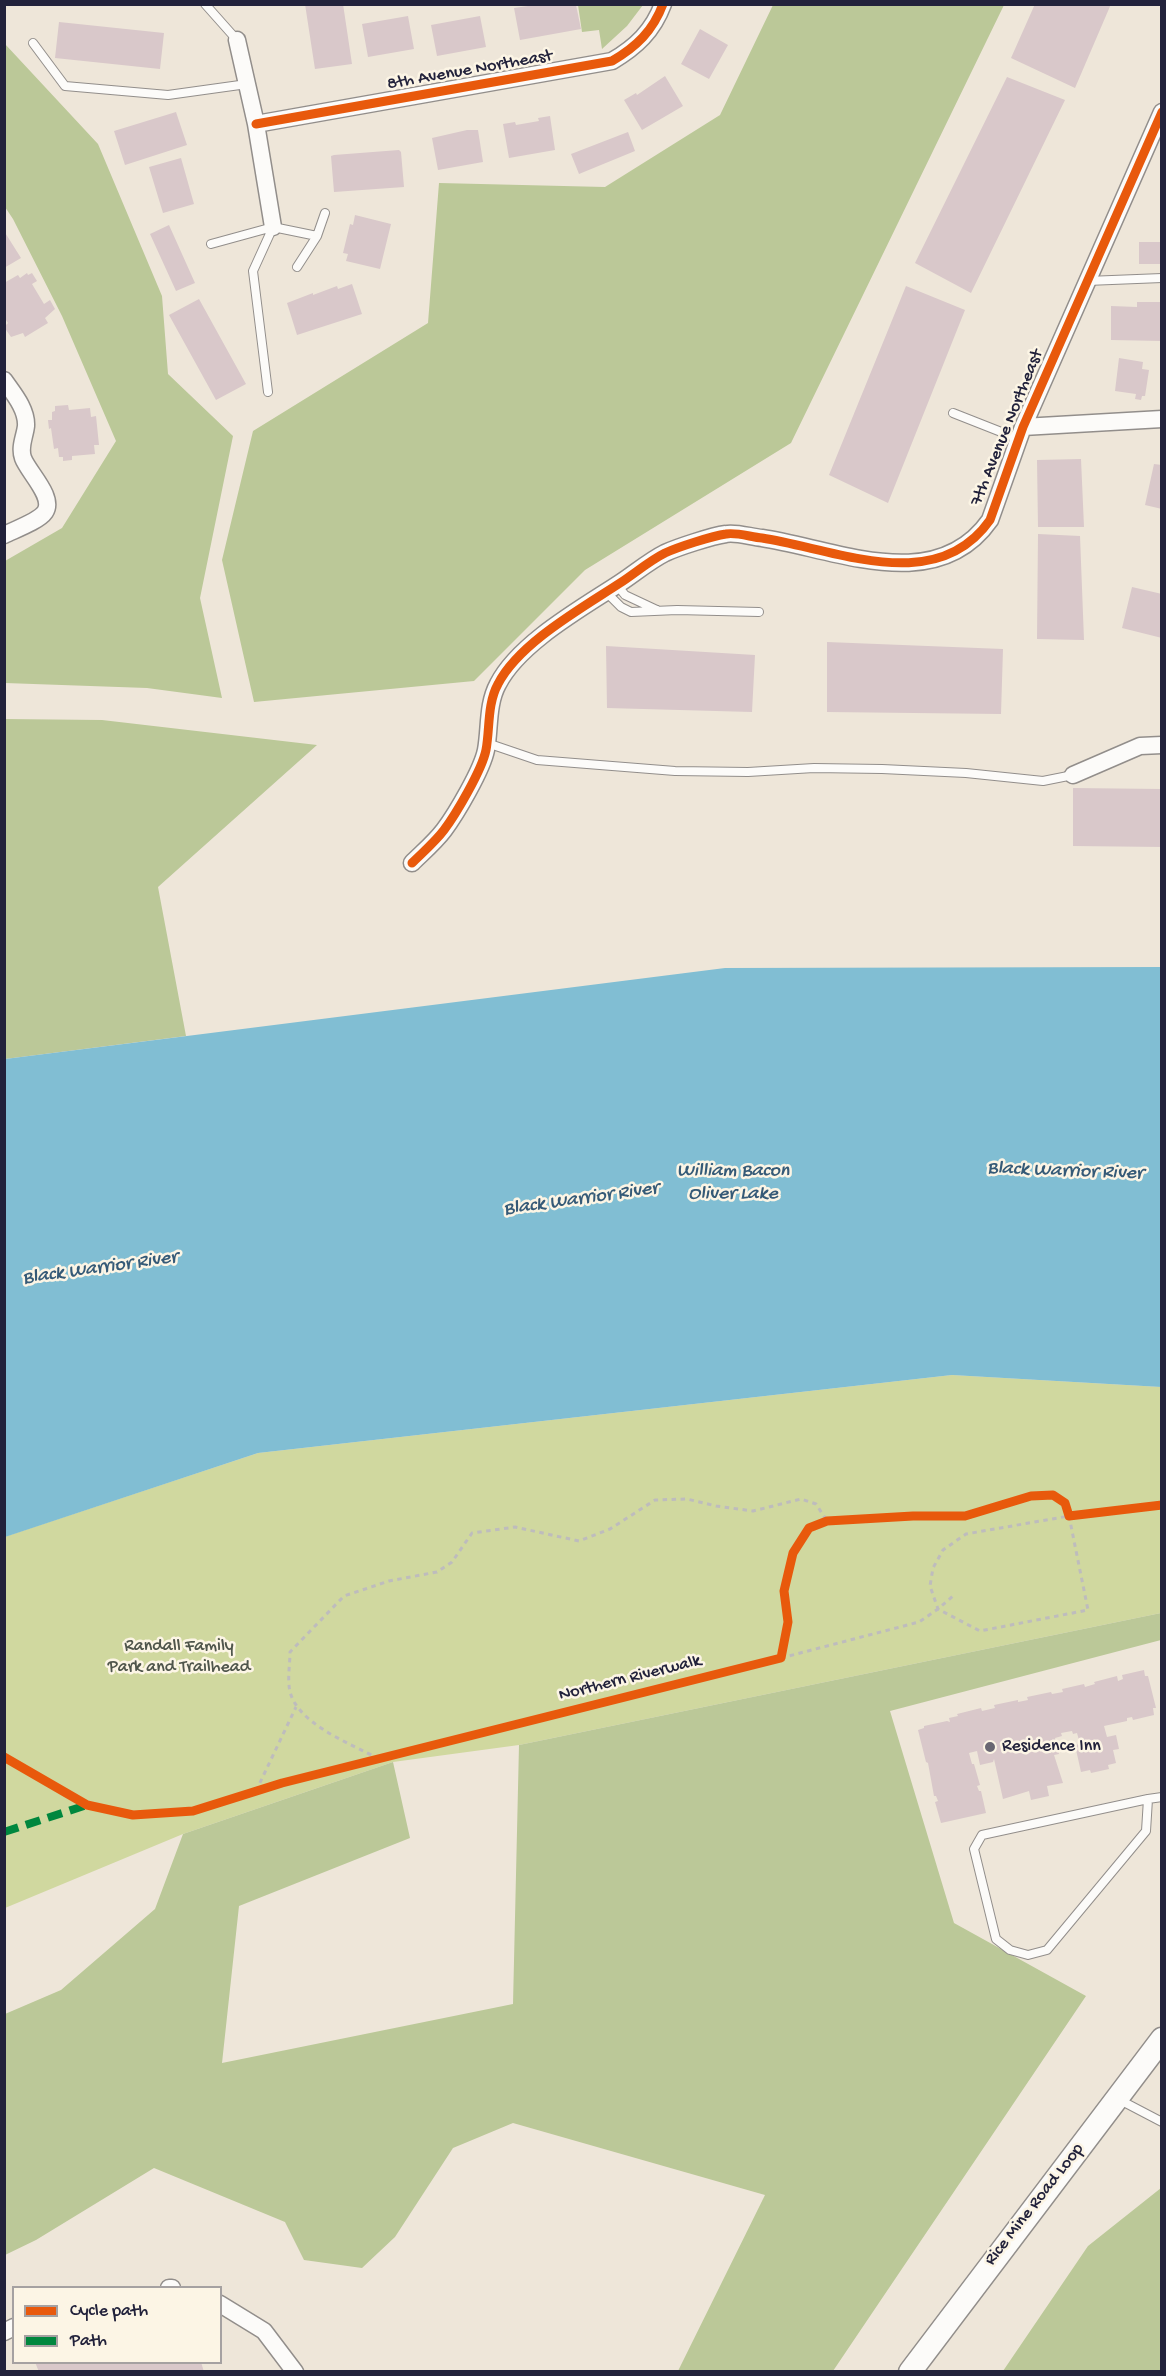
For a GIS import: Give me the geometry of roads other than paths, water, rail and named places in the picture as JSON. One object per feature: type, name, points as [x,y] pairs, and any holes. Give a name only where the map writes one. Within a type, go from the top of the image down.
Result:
[{"type":"main road","name":"Rice Mine Road Loop","points":[[910,2372],[1161,2039]]},
{"type":"street","name":"8th Avenue Northeast","points":[[256,124],[612,61],[632,49],[648,33],[663,4]]},
{"type":"street","points":[[237,40],[256,124],[273,227]]},
{"type":"street","name":"7th Avenue Northeast","points":[[412,863],[443,831],[476,774],[486,752],[491,705],[497,685],[508,668],[539,638],[665,553],[727,533],[791,543],[855,560],[900,564],[943,557],[963,548],[980,533],[990,520],[1021,433],[1086,281],[1155,139],[1161,112]]},
{"type":"street","points":[[4,380],[24,411],[26,425],[22,441],[22,457],[48,504],[46,511],[40,516],[4,535]]},
{"type":"street","points":[[1021,433],[1161,419]]},
{"type":"street","points":[[1073,775],[1140,746],[1161,746]]},
{"type":"street","points":[[222,2305],[264,2331],[295,2372]]},
{"type":"lane","points":[[205,4],[237,40]]},
{"type":"lane","points":[[33,43],[65,86],[168,95],[247,84]]},
{"type":"lane","points":[[297,267],[317,236],[325,213]]},
{"type":"lane","points":[[268,392],[253,271],[273,227]]},
{"type":"lane","points":[[211,244],[273,227],[317,236]]},
{"type":"lane","points":[[1086,281],[1161,278]]},
{"type":"lane","points":[[953,412],[1021,433]]},
{"type":"lane","points":[[611,589],[621,607],[631,612],[657,610],[759,612]]},
{"type":"lane","points":[[611,589],[657,610]]},
{"type":"lane","points":[[487,743],[537,760],[675,771],[882,769],[966,773],[1043,781],[1073,775]]},
{"type":"lane","points":[[1148,1799],[1146,1831],[1047,1950],[1028,1955],[1010,1950],[996,1939],[974,1849],[982,1835],[1148,1799],[1161,1797]]},
{"type":"lane","points":[[1117,2098],[1161,2122]]},
{"type":"water","name":"William Bacon Oliver Lake","points":[[1161,967],[1161,1387],[952,1375],[258,1453],[5,1537],[5,1059],[725,968]]},
{"type":"place","name":"Residence Inn","points":[[990,1747]]},
{"type":"water label","name":"Black Warrior River","points":[[1065,1172]]},
{"type":"water label","name":"Black Warrior River","points":[[581,1200]]},
{"type":"water label","name":"Black Warrior River","points":[[100,1269]]},
{"type":"park label","name":"Randall Family Park and Trailhead","points":[[179,1657]]}]
